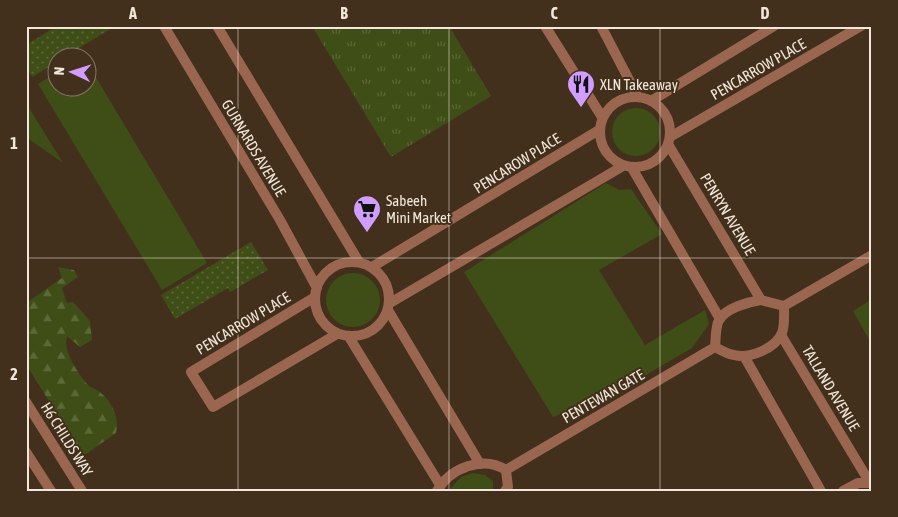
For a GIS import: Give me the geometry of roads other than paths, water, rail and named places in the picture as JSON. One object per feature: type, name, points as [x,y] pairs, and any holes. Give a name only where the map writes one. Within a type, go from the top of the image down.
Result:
[{"type":"street","name":"GURNARDS AVENUE","points":[[164,26],[280,220],[316,292]]},
{"type":"street","name":"GURNARDS AVENUE","points":[[217,26],[359,262]]},
{"type":"street","points":[[545,26],[602,117]]},
{"type":"street","points":[[600,26],[638,97]]},
{"type":"street","name":"PENCARROW PLACE","points":[[651,101],[774,26]]},
{"type":"street","name":"PENCARROW PLACE","points":[[669,140],[861,26]]},
{"type":"street","points":[[638,97],[651,101],[660,107],[666,116],[669,140],[663,154],[654,162],[643,167],[627,167],[613,160],[605,152],[600,142],[599,130],[602,117],[617,101],[638,97]]},
{"type":"street","name":"PENCAROW PLACE","points":[[372,267],[599,130]]},
{"type":"street","name":"PENRYN AVENUE","points":[[669,140],[761,300]]},
{"type":"street","points":[[480,464],[389,307],[386,283],[372,267],[359,262],[338,265],[322,278],[316,292],[316,308],[320,319],[337,334],[362,336],[373,330],[382,321],[389,307],[627,167]]},
{"type":"street","points":[[627,167],[720,318]]},
{"type":"street","points":[[784,306],[784,323],[781,335],[773,343],[756,354],[734,355],[715,347],[716,328],[720,318],[743,304],[761,300],[784,306],[872,255]]},
{"type":"street","name":"PENCARROW PLACE","points":[[316,292],[191,372],[213,407],[337,334]]},
{"type":"street","name":"TALLAND AVENUE","points":[[781,335],[871,483]]},
{"type":"street","points":[[349,336],[439,488],[463,468],[480,464],[496,465],[506,470],[508,487],[505,491]]},
{"type":"street","name":"PENTEWAN GATE","points":[[506,470],[715,347]]},
{"type":"street","points":[[744,356],[821,491]]},
{"type":"street","name":"H6 CHILDS WAY","points":[[26,402],[82,491]]},
{"type":"street","points":[[26,452],[51,491]]},
{"type":"street","points":[[843,491],[858,483],[871,483]]},
{"type":"place","name":"XLN Takeaway","points":[[581,108]]},
{"type":"place","name":"Sabeeh Mini Market","points":[[367,233]]}]
